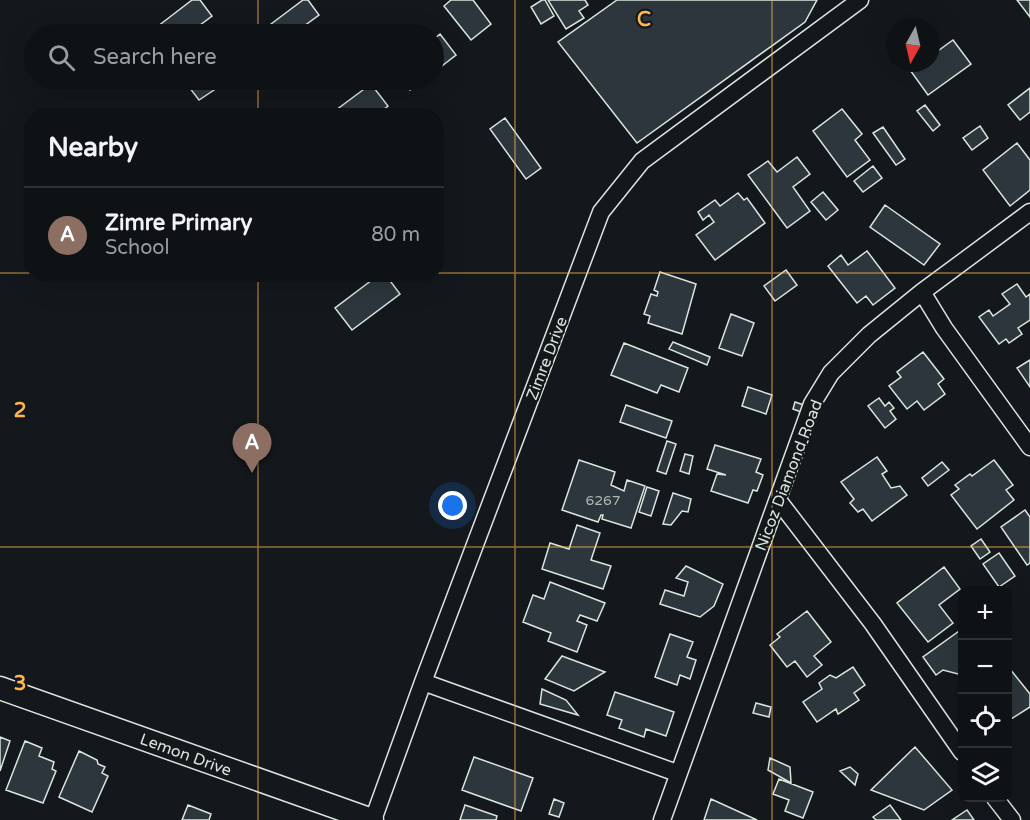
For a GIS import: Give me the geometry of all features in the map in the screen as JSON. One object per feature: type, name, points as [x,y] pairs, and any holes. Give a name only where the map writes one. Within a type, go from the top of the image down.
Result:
[{"type":"street","name":"Zimre Drive","points":[[372,820],[601,212],[642,161],[856,1]]},
{"type":"street","name":"Nicoz Diamond Road","points":[[662,820],[677,773],[728,641],[812,404],[831,373],[869,335],[922,292],[1030,212]]},
{"type":"street","points":[[922,292],[944,328],[1030,447]]},
{"type":"street","points":[[778,500],[873,624],[960,748]]},
{"type":"street","points":[[423,681],[677,773]]},
{"type":"street","name":"Lemon Drive","points":[[0,688],[372,820]]},
{"type":"street","points":[[998,802],[1012,820]]},
{"type":"building","points":[[192,0],[200,0],[212,16],[201,24],[161,24]]},
{"type":"building","points":[[303,0],[308,0],[319,15],[307,24],[271,24]]},
{"type":"building","points":[[451,0],[473,0],[491,24],[471,40],[444,6]]},
{"type":"building","points":[[545,0],[554,16],[541,24],[531,7]]},
{"type":"building","points":[[548,0],[585,0],[588,5],[579,11],[584,18],[566,29]]},
{"type":"building","points":[[617,0],[817,0],[805,22],[637,143],[558,42]]},
{"type":"building","points":[[1017,0],[1030,0],[1030,17]]},
{"type":"building","points":[[444,39],[456,55],[444,64]]},
{"type":"building","points":[[953,40],[971,64],[928,95],[911,72],[940,72],[940,49]]},
{"type":"building","points":[[1030,88],[1030,112],[1020,120],[1008,105]]},
{"type":"building","points":[[191,90],[214,90],[199,100]]},
{"type":"building","points":[[363,90],[376,90],[388,106],[385,108],[339,108]]},
{"type":"building","points":[[925,105],[940,125],[933,131],[917,111]]},
{"type":"building","points":[[842,109],[862,134],[855,140],[870,160],[847,177],[813,131]]},
{"type":"building","points":[[505,118],[541,168],[526,179],[490,129]]},
{"type":"building","points":[[980,126],[988,138],[972,150],[963,138]]},
{"type":"building","points":[[883,127],[905,159],[896,165],[873,133]]},
{"type":"building","points":[[1017,143],[1030,160],[1030,190],[1010,206],[983,170]]},
{"type":"building","points":[[797,157],[810,174],[793,187],[810,211],[787,228],[748,175],[768,161],[777,172]]},
{"type":"building","points":[[873,166],[882,178],[863,192],[854,181]]},
{"type":"building","points":[[823,192],[838,210],[826,220],[811,202]]},
{"type":"building","points":[[738,193],[744,200],[747,198],[765,223],[715,260],[696,235],[714,222],[709,215],[703,220],[698,212],[715,200],[720,206]]},
{"type":"building","points":[[885,205],[940,244],[924,265],[870,227]]},
{"type":"building","points":[[867,251],[895,288],[873,305],[866,296],[857,303],[828,266],[841,255],[848,265]]},
{"type":"building","points":[[786,270],[797,285],[775,301],[764,286]]},
{"type":"building","points":[[660,272],[696,284],[682,334],[648,323],[650,316],[644,314],[651,294],[657,296],[658,292],[654,290]]},
{"type":"building","points":[[369,282],[391,282],[400,294],[352,330],[335,308]]},
{"type":"building","points":[[1017,284],[1026,297],[1030,294],[1030,320],[1018,328],[1022,334],[1009,343],[1006,339],[999,344],[979,317],[989,310],[993,316],[1010,304],[1002,294]]},
{"type":"building","points":[[731,314],[754,323],[742,356],[719,348]]},
{"type":"building","points":[[673,342],[710,357],[707,365],[669,349]]},
{"type":"building","points":[[624,343],[688,368],[679,392],[661,385],[657,393],[611,375]]},
{"type":"building","points":[[923,352],[944,379],[938,384],[945,394],[924,410],[917,401],[907,409],[889,386],[901,377],[897,372]]},
{"type":"building","points":[[1030,360],[1030,387],[1017,368]]},
{"type":"building","points":[[748,387],[772,395],[766,414],[742,406]]},
{"type":"building","points":[[879,398],[885,406],[889,402],[894,408],[890,411],[896,419],[885,428],[868,406]]},
{"type":"building","points":[[795,402],[804,405],[801,412],[793,409]]},
{"type":"building","points":[[626,405],[672,421],[666,438],[620,422]]},
{"type":"building","points":[[667,441],[676,444],[666,474],[657,471]]},
{"type":"building","points":[[715,445],[761,459],[756,472],[763,475],[757,491],[753,490],[748,503],[711,491],[717,474],[726,475],[707,469]]},
{"type":"building","points":[[685,454],[693,456],[689,474],[680,471]]},
{"type":"building","points":[[877,457],[887,471],[882,474],[891,488],[900,486],[907,495],[872,521],[863,509],[858,512],[850,503],[854,499],[841,482]]},
{"type":"building","points":[[579,460],[615,472],[611,485],[624,491],[627,480],[645,486],[631,528],[602,519],[603,515],[598,522],[562,510]]},
{"type":"building","points":[[994,460],[1013,485],[1006,490],[1014,500],[977,529],[951,495],[959,489],[955,485]]},
{"type":"building","points":[[942,462],[949,470],[928,486],[922,478]]},
{"type":"building","points":[[647,487],[659,491],[651,516],[639,512]]},
{"type":"building","points":[[673,493],[691,499],[688,512],[682,511],[671,525],[663,524]]},
{"type":"building","points":[[1025,510],[1030,517],[1030,563],[1027,565],[1001,527]]},
{"type":"building","points":[[577,525],[600,533],[591,560],[611,566],[603,589],[542,569],[550,543],[569,549]]},
{"type":"building","points":[[981,539],[990,552],[980,559],[971,546]]},
{"type":"building","points":[[999,553],[1015,576],[998,586],[983,564]]},
{"type":"building","points":[[686,566],[723,584],[714,606],[700,617],[660,604],[665,590],[684,596],[688,582],[676,578]]},
{"type":"building","points":[[944,567],[958,586],[958,591],[939,605],[953,623],[928,642],[897,603]]},
{"type":"building","points":[[550,582],[605,603],[597,621],[580,615],[577,621],[587,625],[577,652],[548,641],[551,633],[523,622],[533,595],[544,599]]},
{"type":"building","points":[[807,611],[831,642],[814,656],[822,665],[807,677],[795,661],[787,667],[770,645],[780,637],[777,634]]},
{"type":"building","points":[[958,632],[958,674],[943,670],[936,675],[923,657]]},
{"type":"building","points":[[670,634],[693,642],[687,657],[696,660],[690,679],[680,675],[677,685],[655,677]]},
{"type":"building","points":[[562,656],[605,672],[574,691],[545,679]]},
{"type":"building","points":[[853,667],[865,685],[854,693],[859,700],[838,714],[836,709],[817,722],[803,702],[822,689],[819,683],[830,675],[836,678]]},
{"type":"building","points":[[1012,672],[1030,694],[1030,707],[1012,718]]},
{"type":"building","points":[[542,689],[566,700],[578,715],[540,704]]},
{"type":"building","points":[[615,692],[674,712],[666,736],[646,729],[644,737],[619,728],[622,720],[607,715]]},
{"type":"building","points":[[756,703],[771,707],[769,717],[753,713]]},
{"type":"building","points":[[0,737],[10,741],[0,771]]},
{"type":"building","points":[[25,741],[42,748],[39,756],[54,762],[52,769],[56,771],[43,803],[6,790]]},
{"type":"building","points":[[915,747],[952,790],[924,810],[871,790]]},
{"type":"building","points":[[79,751],[97,760],[98,764],[105,767],[102,773],[108,776],[92,812],[59,797]]},
{"type":"building","points":[[474,757],[533,778],[521,811],[462,790]]},
{"type":"building","points":[[770,758],[790,767],[791,783],[768,770]]},
{"type":"building","points":[[850,767],[858,774],[855,785],[840,771]]},
{"type":"building","points":[[779,779],[813,792],[803,818],[785,811],[789,800],[773,794]]},
{"type":"building","points":[[554,799],[564,803],[559,817],[549,814]]},
{"type":"building","points":[[711,799],[757,820],[704,820]]},
{"type":"building","points":[[188,805],[211,814],[209,820],[182,820]]},
{"type":"building","points":[[465,805],[497,816],[496,820],[460,820]]},
{"type":"building","points":[[890,805],[901,820],[876,820],[873,817]]},
{"type":"building","points":[[967,810],[974,820],[952,820]]},
{"type":"place","name":"Zimre Primary","points":[[252,473]]}]
